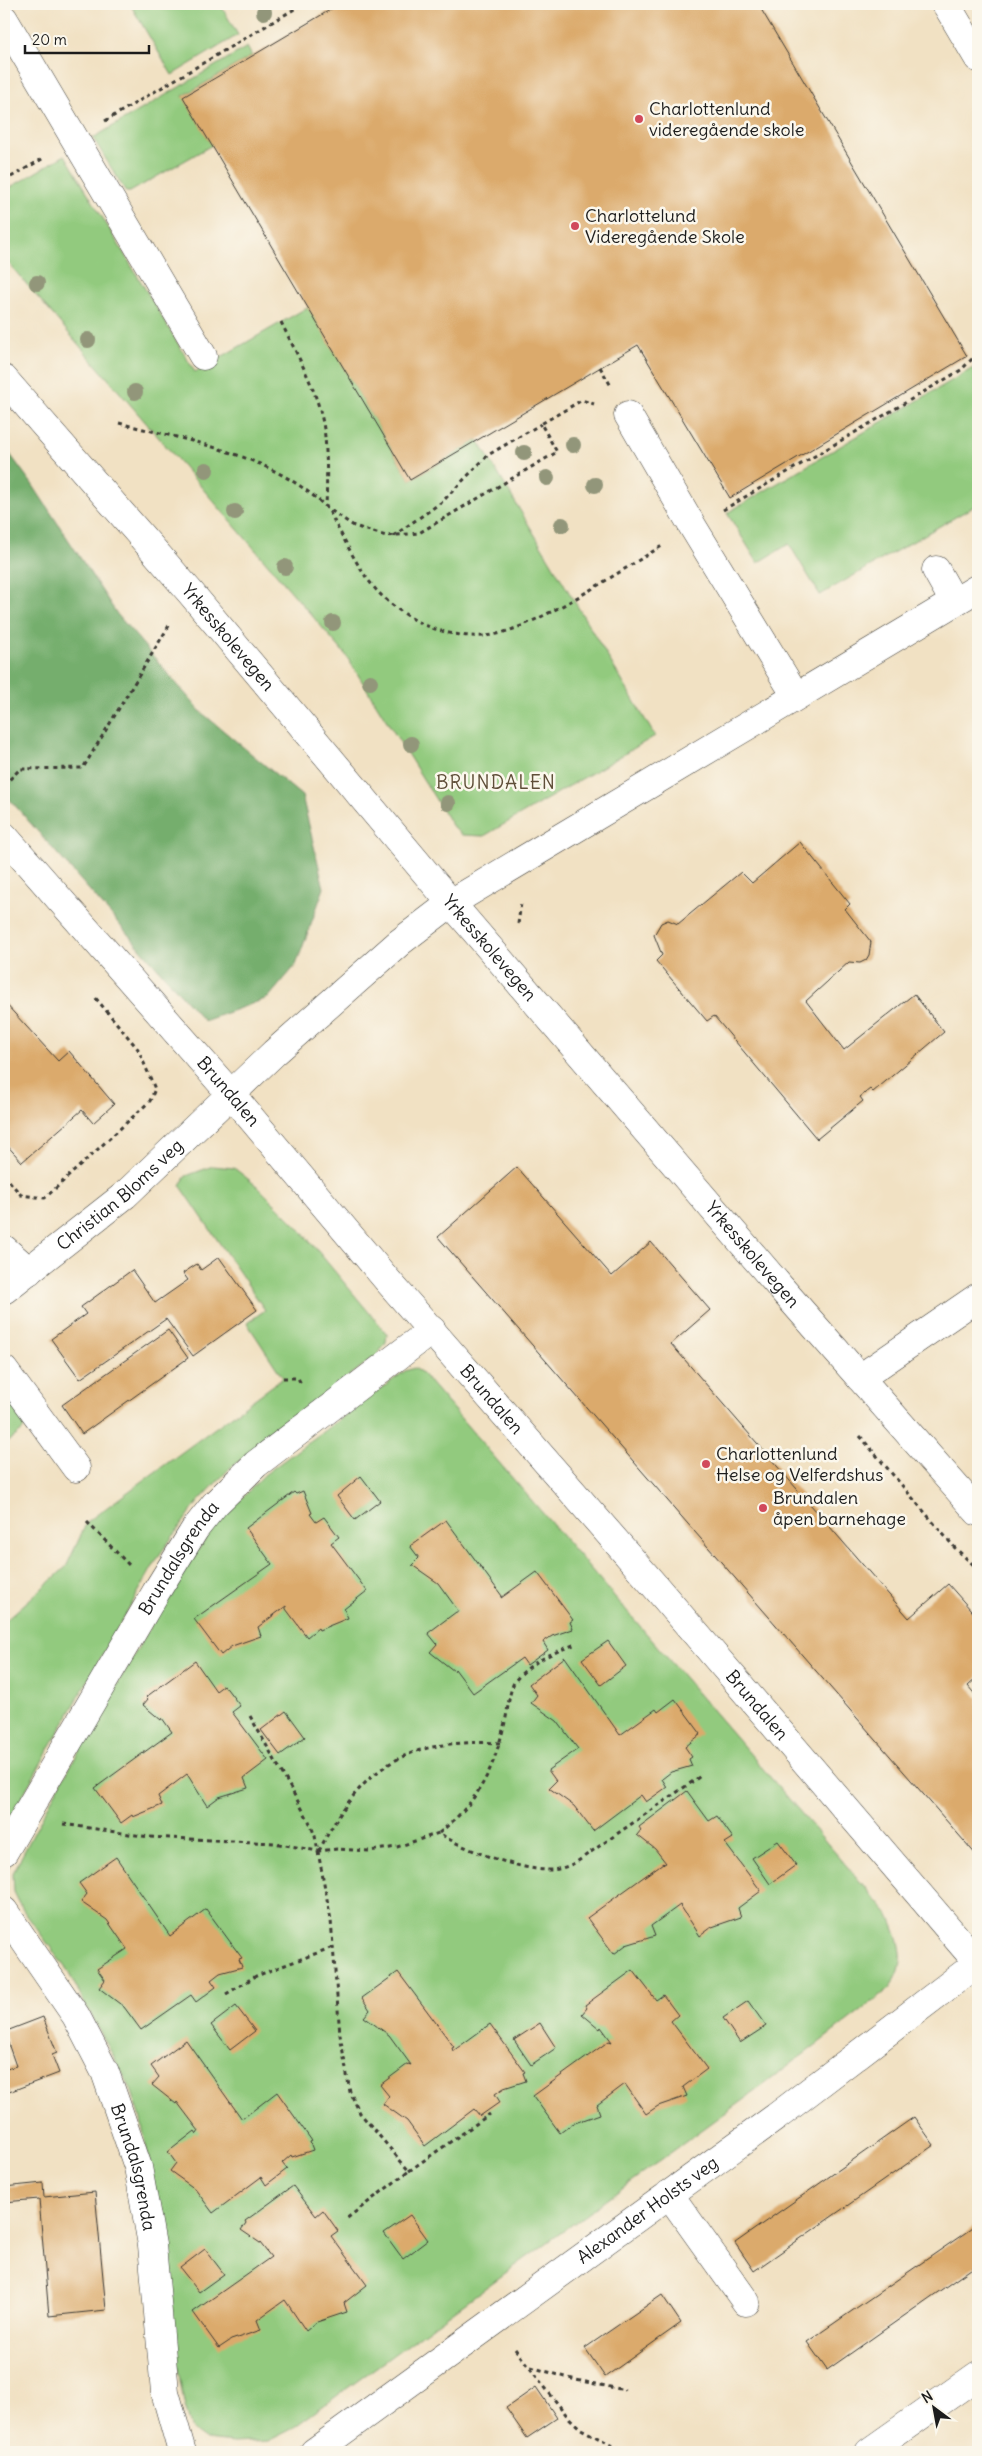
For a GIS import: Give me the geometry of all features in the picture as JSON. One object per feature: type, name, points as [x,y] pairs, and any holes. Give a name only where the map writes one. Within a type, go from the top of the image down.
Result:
[{"type":"street","points":[[946,4],[978,58]]},
{"type":"street","points":[[4,19],[203,356]]},
{"type":"street","name":"Yrkesskolevegen","points":[[4,379],[190,592],[451,903],[860,1378],[978,1512]]},
{"type":"street","points":[[628,415],[693,527],[796,696]]},
{"type":"street","points":[[936,570],[954,602]]},
{"type":"street","name":"Christian Bloms veg","points":[[4,1290],[125,1195],[230,1093],[400,942],[451,903],[978,588]]},
{"type":"street","name":"Brundalen","points":[[4,836],[230,1093],[978,1963]]},
{"type":"street","points":[[4,1249],[29,1271]]},
{"type":"street","points":[[860,1378],[975,1302]]},
{"type":"street","name":"Brundalsgrenda","points":[[4,1852],[156,1592],[195,1529],[236,1482],[319,1415],[432,1330]]},
{"type":"street","points":[[4,1370],[76,1468]]},
{"type":"street","name":"Brundalsgrenda","points":[[4,1911],[76,2016],[105,2072],[138,2167],[152,2246],[165,2392],[182,2452]]},
{"type":"street","name":"Alexander Holsts veg","points":[[314,2452],[495,2322],[852,2060],[978,1963]]},
{"type":"street","points":[[669,2194],[746,2302]]},
{"type":"street","points":[[869,2452],[978,2375]]},
{"type":"path","points":[[4,182],[303,4]]},
{"type":"path","points":[[281,322],[309,379],[322,421],[325,436],[326,507],[359,567],[380,594],[414,620],[437,630],[485,636],[526,624],[961,370],[978,353]]},
{"type":"path","points":[[392,536],[442,502],[488,455],[582,400],[628,415]]},
{"type":"path","points":[[119,423],[200,443],[236,455],[284,477],[354,526],[392,536],[419,533],[557,452],[541,424]]},
{"type":"path","points":[[4,785],[20,768],[83,768],[190,592]]},
{"type":"path","points":[[4,1176],[21,1195],[45,1198],[153,1096],[155,1089],[138,1048],[87,989]]},
{"type":"path","points":[[87,1522],[156,1592]]},
{"type":"path","points":[[25,1816],[80,1828],[149,1837],[265,1843],[318,1851],[336,1849],[369,1851],[398,1848],[439,1833],[473,1801],[486,1780],[500,1744],[514,1682],[542,1657],[576,1644]]},
{"type":"path","points":[[250,1716],[309,1821],[318,1851],[331,1920],[340,2035],[350,2092],[360,2113],[409,2171]]},
{"type":"path","points":[[318,1851],[332,1824],[359,1787],[375,1772],[408,1756],[435,1746],[467,1742],[500,1744]]},
{"type":"path","points":[[439,1833],[468,1850],[526,1866],[547,1870],[561,1868],[575,1863],[702,1775]]},
{"type":"path","points":[[226,1994],[256,1976],[333,1947]]},
{"type":"path","points":[[346,2219],[409,2171],[490,2114]]},
{"type":"path","points":[[495,2322],[568,2417],[581,2429],[625,2452]]},
{"type":"path","points":[[530,2367],[576,2380],[625,2390]]},
{"type":"green space","points":[[130,4],[220,4],[238,35],[172,75]]},
{"type":"green space","points":[[247,47],[252,56],[183,96],[212,145],[130,192],[126,192],[93,138]]},
{"type":"green space","points":[[65,155],[195,372],[308,307],[410,480],[478,440],[655,736],[484,836],[462,835],[453,827],[345,654],[4,258],[4,191]]},
{"type":"green space","points":[[973,368],[978,377],[978,504],[820,595],[789,544],[758,563],[727,513]]},
{"type":"green space","points":[[4,446],[32,484],[117,614],[201,712],[302,796],[324,888],[296,965],[268,998],[204,1021],[4,793]]},
{"type":"green space","points":[[213,1166],[234,1168],[257,1186],[297,1226],[387,1334],[386,1342],[378,1354],[230,1468],[198,1502],[160,1554],[15,1809],[4,1825],[4,1622],[66,1567],[87,1522],[283,1378],[247,1323],[265,1310],[180,1185],[186,1176]]},
{"type":"green space","points":[[414,1368],[421,1372],[889,1915],[900,1944],[901,1961],[899,1970],[889,1989],[765,2084],[290,2430],[268,2441],[234,2443],[206,2440],[192,2430],[184,2403],[174,2346],[156,2196],[140,2115],[131,2089],[67,1970],[23,1910],[14,1892],[13,1873],[51,1800],[142,1641],[187,1565],[213,1529],[264,1475],[405,1371]]},
{"type":"green space","points":[[4,1387],[27,1418],[23,1430],[4,1445]]},
{"type":"building","name":"Charlottelund Videregående Skole","points":[[340,4],[758,4],[967,356],[730,498],[638,345],[410,480],[183,97]]},
{"type":"building","points":[[973,4],[978,4],[978,13]]},
{"type":"building","points":[[800,842],[850,904],[845,909],[871,942],[869,955],[866,960],[860,963],[849,962],[806,1001],[844,1050],[914,994],[944,1032],[873,1092],[870,1089],[860,1097],[863,1101],[817,1139],[714,1016],[707,1021],[656,961],[662,955],[654,935],[661,923],[668,920],[678,924],[741,872],[752,883]]},
{"type":"building","points":[[4,1002],[58,1061],[69,1051],[114,1104],[93,1123],[82,1110],[22,1162],[4,1142]]},
{"type":"building","name":"Charlottenlund Helse og Velferdshus","points":[[517,1167],[612,1276],[651,1242],[710,1310],[671,1344],[909,1618],[948,1584],[978,1618],[978,1677],[968,1686],[978,1698],[978,1857],[438,1237]]},
{"type":"building","points":[[219,1257],[257,1310],[193,1356],[166,1319],[80,1379],[51,1339],[86,1314],[81,1307],[132,1270],[155,1303],[188,1280],[183,1273],[197,1264],[201,1270]]},
{"type":"building","points":[[168,1330],[188,1358],[82,1434],[62,1405]]},
{"type":"building","points":[[361,1476],[380,1501],[355,1520],[337,1496]]},
{"type":"building","points":[[303,1491],[312,1513],[310,1514],[316,1522],[324,1517],[339,1537],[331,1543],[367,1591],[344,1609],[348,1618],[319,1630],[318,1628],[307,1637],[286,1609],[286,1606],[258,1627],[261,1636],[232,1646],[221,1655],[194,1619],[272,1564],[246,1528],[294,1492],[296,1494]]},
{"type":"building","points":[[446,1520],[502,1596],[501,1598],[537,1572],[573,1620],[570,1622],[573,1629],[552,1636],[543,1642],[548,1650],[527,1665],[522,1658],[473,1693],[455,1669],[454,1671],[430,1652],[437,1644],[428,1633],[456,1612],[459,1612],[438,1583],[412,1565],[419,1558],[410,1546]]},
{"type":"building","points":[[608,1641],[626,1666],[601,1685],[582,1659]]},
{"type":"building","points":[[565,1657],[620,1735],[656,1709],[658,1712],[675,1699],[701,1734],[685,1747],[692,1757],[689,1759],[692,1766],[671,1772],[662,1779],[667,1787],[646,1802],[641,1795],[593,1831],[574,1806],[549,1788],[556,1781],[548,1770],[578,1749],[557,1721],[531,1703],[537,1695],[529,1684]]},
{"type":"building","points":[[195,1661],[216,1691],[224,1685],[240,1706],[232,1712],[268,1760],[244,1778],[248,1788],[219,1797],[207,1806],[187,1774],[158,1796],[162,1805],[133,1817],[132,1815],[121,1823],[95,1788],[172,1732],[162,1718],[161,1720],[143,1705],[148,1699],[146,1697]]},
{"type":"building","points":[[286,1711],[305,1737],[280,1755],[261,1730]]},
{"type":"building","points":[[687,1791],[709,1821],[717,1816],[733,1838],[725,1843],[761,1891],[738,1908],[741,1917],[712,1927],[700,1936],[680,1905],[651,1926],[655,1936],[626,1945],[614,1954],[587,1918],[663,1863],[666,1863],[655,1849],[637,1835],[641,1830],[639,1827]]},
{"type":"building","points":[[778,1841],[796,1865],[770,1884],[752,1858]]},
{"type":"building","points":[[116,1857],[170,1936],[206,1909],[242,1958],[239,1959],[242,1967],[220,1973],[211,1980],[216,1987],[196,2002],[191,1995],[141,2030],[124,2007],[99,1988],[105,1980],[97,1969],[127,1949],[107,1920],[81,1902],[87,1894],[79,1883]]},
{"type":"building","points":[[633,1970],[656,2000],[663,1995],[678,2015],[671,2021],[707,2069],[683,2087],[687,2096],[658,2106],[646,2114],[625,2084],[597,2105],[600,2114],[572,2124],[560,2133],[533,2096],[609,2041],[612,2042],[601,2027],[600,2029],[582,2014],[587,2008],[585,2005]]},
{"type":"building","points":[[398,1972],[454,2047],[452,2048],[453,2051],[490,2024],[525,2072],[523,2073],[526,2081],[504,2088],[495,2094],[500,2102],[480,2116],[474,2109],[425,2146],[407,2121],[383,2104],[389,2096],[380,2085],[408,2064],[411,2065],[389,2035],[364,2017],[370,2010],[362,1998]]},
{"type":"building","points":[[748,2001],[766,2026],[740,2043],[723,2018]]},
{"type":"building","points":[[236,2006],[255,2031],[230,2050],[211,2025]]},
{"type":"building","points":[[43,2017],[57,2053],[52,2055],[59,2073],[9,2092],[4,2078],[4,2070],[16,2066],[4,2032]]},
{"type":"building","points":[[540,2023],[556,2048],[531,2065],[514,2040]]},
{"type":"building","points":[[186,2040],[242,2119],[277,2092],[312,2141],[310,2142],[313,2150],[292,2157],[291,2155],[282,2163],[287,2169],[266,2185],[261,2177],[213,2213],[195,2189],[170,2171],[176,2163],[168,2152],[195,2131],[197,2134],[199,2131],[177,2102],[176,2104],[152,2085],[159,2077],[151,2066]]},
{"type":"building","points":[[914,2117],[934,2145],[754,2271],[735,2243]]},
{"type":"building","points":[[43,2183],[44,2197],[95,2192],[106,2310],[49,2316],[39,2199],[4,2202],[4,2187]]},
{"type":"building","points":[[293,2186],[316,2216],[323,2210],[338,2231],[331,2236],[367,2285],[344,2303],[347,2312],[317,2322],[306,2331],[285,2300],[257,2320],[261,2330],[231,2340],[219,2348],[193,2312],[271,2257],[260,2243],[241,2230],[246,2223],[245,2221]]},
{"type":"building","points":[[410,2215],[428,2240],[403,2259],[384,2233]]},
{"type":"building","points":[[978,2224],[978,2264],[827,2370],[807,2342]]},
{"type":"building","points":[[205,2249],[224,2274],[199,2292],[180,2268]]},
{"type":"building","points":[[662,2295],[681,2323],[605,2377],[585,2348]]},
{"type":"building","points":[[536,2387],[557,2418],[527,2438],[506,2408]]},
{"type":"place","name":"Charlottenlund videregående skole","points":[[639,119]]},
{"type":"place","name":"Charlottelund Videregående Skole","points":[[575,226]]},
{"type":"place","name":"Charlottenlund Helse og Velferdshus","points":[[706,1464]]},
{"type":"place","name":"Brundalen åpen barnehage","points":[[763,1508]]},
{"type":"district","name":"BRUNDALEN","points":[[496,782]]}]
